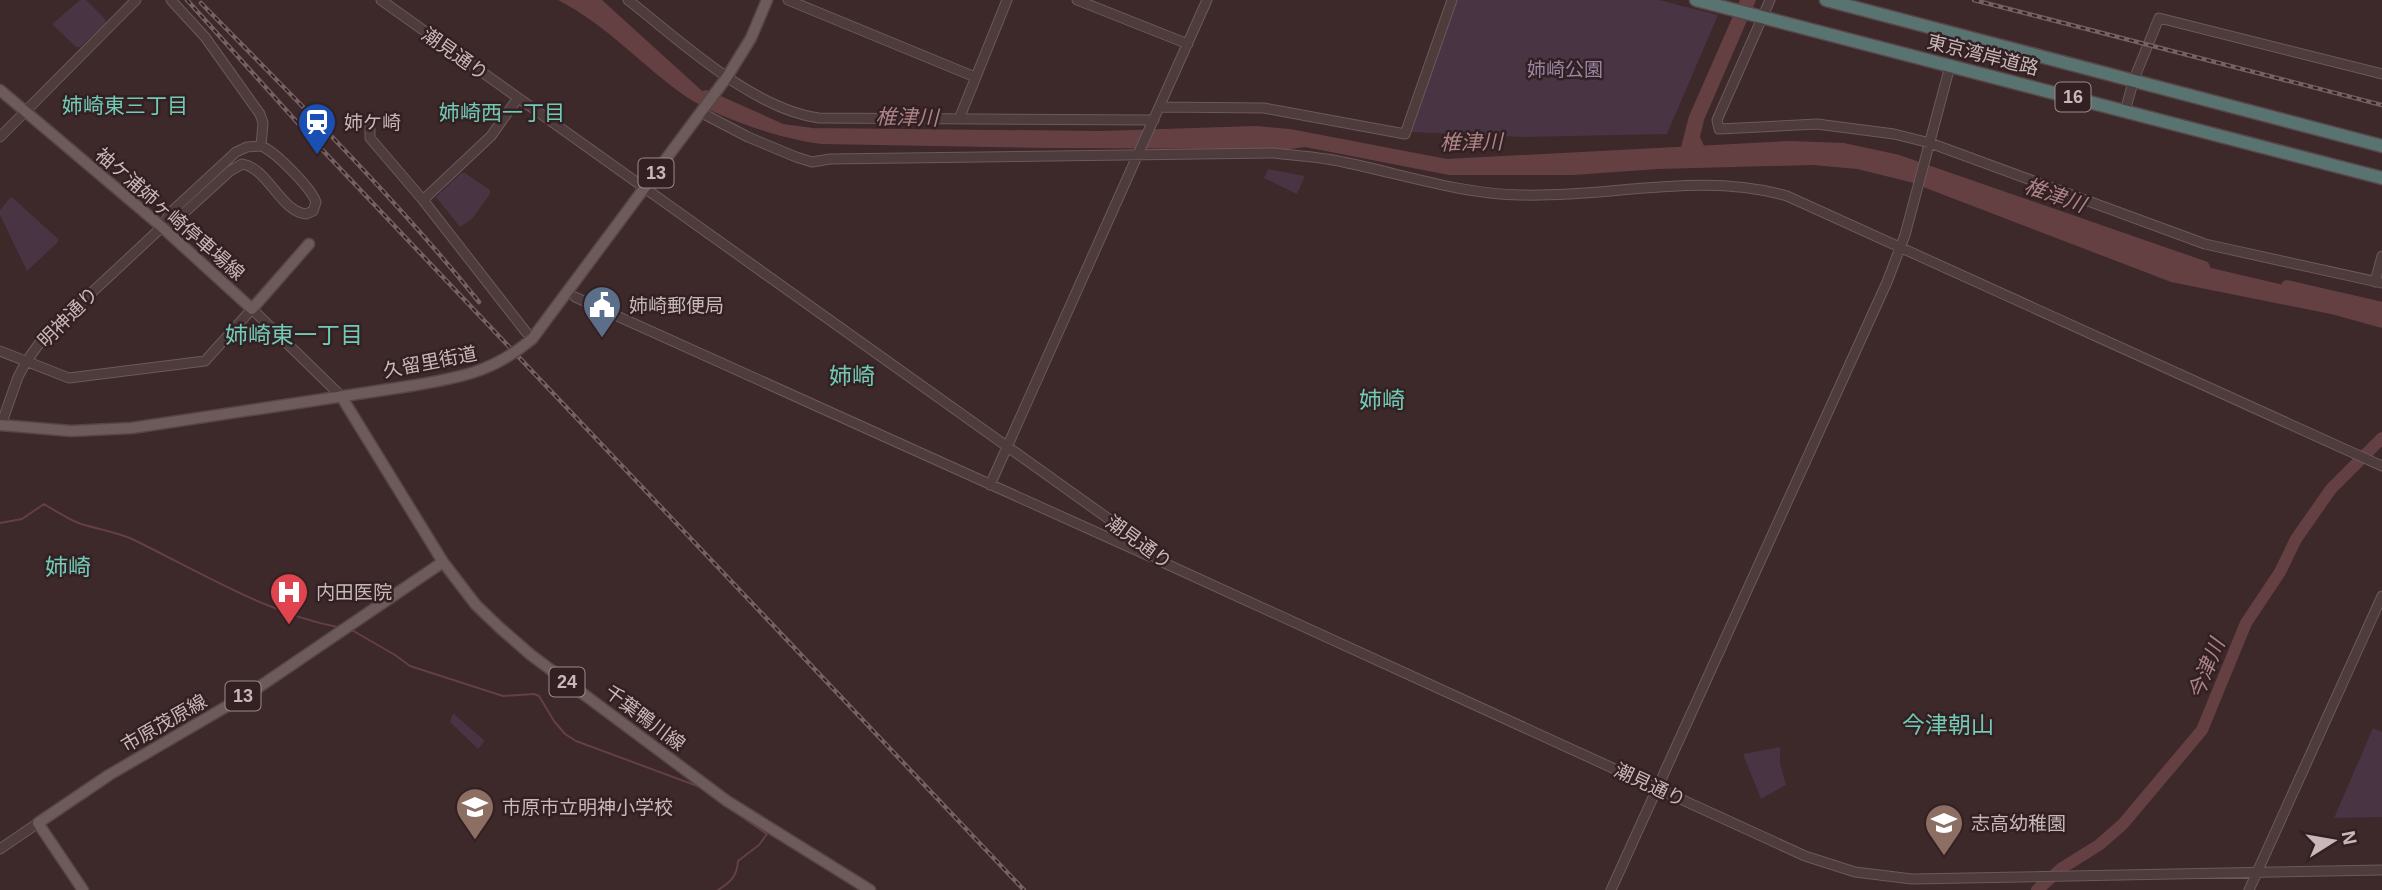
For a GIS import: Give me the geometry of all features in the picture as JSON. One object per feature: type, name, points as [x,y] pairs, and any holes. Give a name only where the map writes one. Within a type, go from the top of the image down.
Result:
[{"type":"highway","name":"東京湾岸道路","points":[[1696,0],[2382,178]]},
{"type":"highway","name":"東京湾岸道路","points":[[1826,0],[2382,146]]},
{"type":"main road","name":"久留里街道","points":[[1,425],[61,431],[132,428],[410,386],[467,376],[492,367],[517,351],[544,324],[608,239],[724,80],[751,38],[767,0]]},
{"type":"main road","name":"袖ケ浦姉ヶ崎停車場線","points":[[0,90],[162,227],[252,309],[309,244]]},
{"type":"main road","name":"千葉鴨川線","points":[[341,396],[443,562],[476,605],[531,655],[727,802],[870,890]]},
{"type":"main road","name":"市原茂原線","points":[[38,823],[109,775],[253,691],[443,562]]},
{"type":"main road","points":[[38,823],[82,890]]},
{"type":"street","points":[[0,137],[136,0]]},
{"type":"street","points":[[171,0],[205,37],[260,114],[263,123],[261,146]]},
{"type":"street","name":"潮見通り","points":[[381,0],[1120,527],[1160,561],[1805,856],[1855,872],[1912,879],[2257,873]]},
{"type":"street","points":[[628,0],[724,80],[802,115],[819,118],[1152,125]]},
{"type":"street","points":[[788,0],[975,78]]},
{"type":"street","points":[[959,119],[1007,0]]},
{"type":"street","points":[[1077,0],[1188,44]]},
{"type":"street","points":[[990,485],[1207,0]]},
{"type":"street","points":[[1161,107],[1264,108],[1405,134],[1452,0]]},
{"type":"street","points":[[1770,0],[1717,120],[1719,129],[1817,124],[1894,134],[1930,143],[2205,244],[2378,283],[2382,256]]},
{"type":"street","points":[[2125,111],[2133,79],[2159,18],[2382,74]]},
{"type":"street","points":[[1611,890],[1900,249],[1950,66]]},
{"type":"street","points":[[423,200],[491,136],[518,98]]},
{"type":"street","points":[[702,110],[748,137],[812,162],[830,159],[1140,152],[1287,155],[1341,161],[1463,190],[1521,195],[1717,185],[1759,188],[1787,196],[2382,466]]},
{"type":"street","points":[[370,120],[370,138],[423,200],[526,332]]},
{"type":"street","name":"明神通り","points":[[1,425],[26,362],[53,327],[162,227],[170,213],[236,152],[247,147],[261,146],[273,153],[311,192],[316,202],[313,211],[306,214],[296,211],[248,165],[242,164],[230,171],[173,223],[162,227]]},
{"type":"street","points":[[575,297],[1160,561]]},
{"type":"street","points":[[0,351],[64,377],[74,378],[205,361],[252,309],[341,396]]},
{"type":"street","points":[[2249,890],[2382,596]]},
{"type":"street","points":[[0,849],[38,823]]},
{"type":"street","points":[[2257,873],[2382,870]]},
{"type":"green space","points":[[80,0],[86,0],[106,23],[80,47],[76,47],[52,24]]},
{"type":"green space","name":"姉崎公園","points":[[1457,0],[1659,0],[1718,15],[1667,134],[1523,137],[1411,132]]},
{"type":"green space","points":[[1268,169],[1305,176],[1297,194],[1264,178]]},
{"type":"green space","points":[[461,173],[490,190],[490,194],[472,219],[460,227],[436,197]]},
{"type":"green space","points":[[10,198],[58,239],[27,271],[0,215],[0,210]]},
{"type":"green space","points":[[453,713],[485,741],[478,749],[450,722]]},
{"type":"green space","points":[[2373,728],[2382,732],[2382,817],[2334,818]]},
{"type":"green space","points":[[1780,747],[1780,763],[1786,785],[1761,799],[1743,754]]},
{"type":"shaded area","points":[[558,0],[602,0],[711,99],[782,130],[812,134],[1101,137],[1256,132],[1289,135],[1446,165],[1680,151],[1689,116],[1740,0],[1756,0],[1704,120],[1700,137],[1706,150],[1789,147],[1844,149],[1895,160],[2194,264],[2339,298],[2368,308],[2382,309],[2382,328],[2331,314],[2171,282],[1910,182],[1857,169],[1813,165],[1658,169],[1573,175],[1449,175],[1305,147],[1049,148],[821,144],[752,127],[702,106],[672,86],[593,22]]},
{"type":"waterway","name":"椎津川","points":[[706,96],[782,130],[812,134],[1101,137],[1256,132],[1289,135],[1446,165],[1790,147],[1844,149],[1895,160],[2204,267]]},
{"type":"waterway","name":"椎津川","points":[[2287,286],[2382,308]]},
{"type":"waterway","name":"今津川","points":[[2037,890],[2062,868],[2099,845],[2123,824],[2202,730],[2246,623],[2280,572],[2296,539],[2331,489],[2382,438]]},
{"type":"waterway","points":[[0,523],[22,519],[44,504],[76,522],[132,539],[284,612],[337,627]]},
{"type":"waterway","points":[[350,629],[410,666],[503,696],[539,696],[554,721],[565,734],[576,741],[700,787]]},
{"type":"waterway","points":[[718,890],[733,878],[738,861],[759,845],[767,834],[739,815]]},
{"type":"railway","points":[[187,0],[313,140],[1024,890]]},
{"type":"railway","points":[[1974,0],[2382,105]]},
{"type":"railway","points":[[201,3],[379,186],[479,302]]},
{"type":"place","name":"姉ケ崎","points":[[317,156]]},
{"type":"place","name":"姉崎郵便局","points":[[602,339]]},
{"type":"place","name":"内田医院","points":[[289,626]]},
{"type":"place","name":"市原市立明神小学校","points":[[475,841]]},
{"type":"place","name":"志高幼稚園","points":[[1944,857]]},
{"type":"district","name":"姉崎東三丁目","points":[[125,105]]},
{"type":"district","name":"姉崎西一丁目","points":[[502,112]]},
{"type":"district","name":"姉崎東一丁目","points":[[294,335]]},
{"type":"district","name":"姉崎","points":[[852,376]]},
{"type":"district","name":"姉崎","points":[[1382,400]]},
{"type":"district","name":"姉崎","points":[[68,567]]},
{"type":"district","name":"今津朝山","points":[[1948,725]]}]
